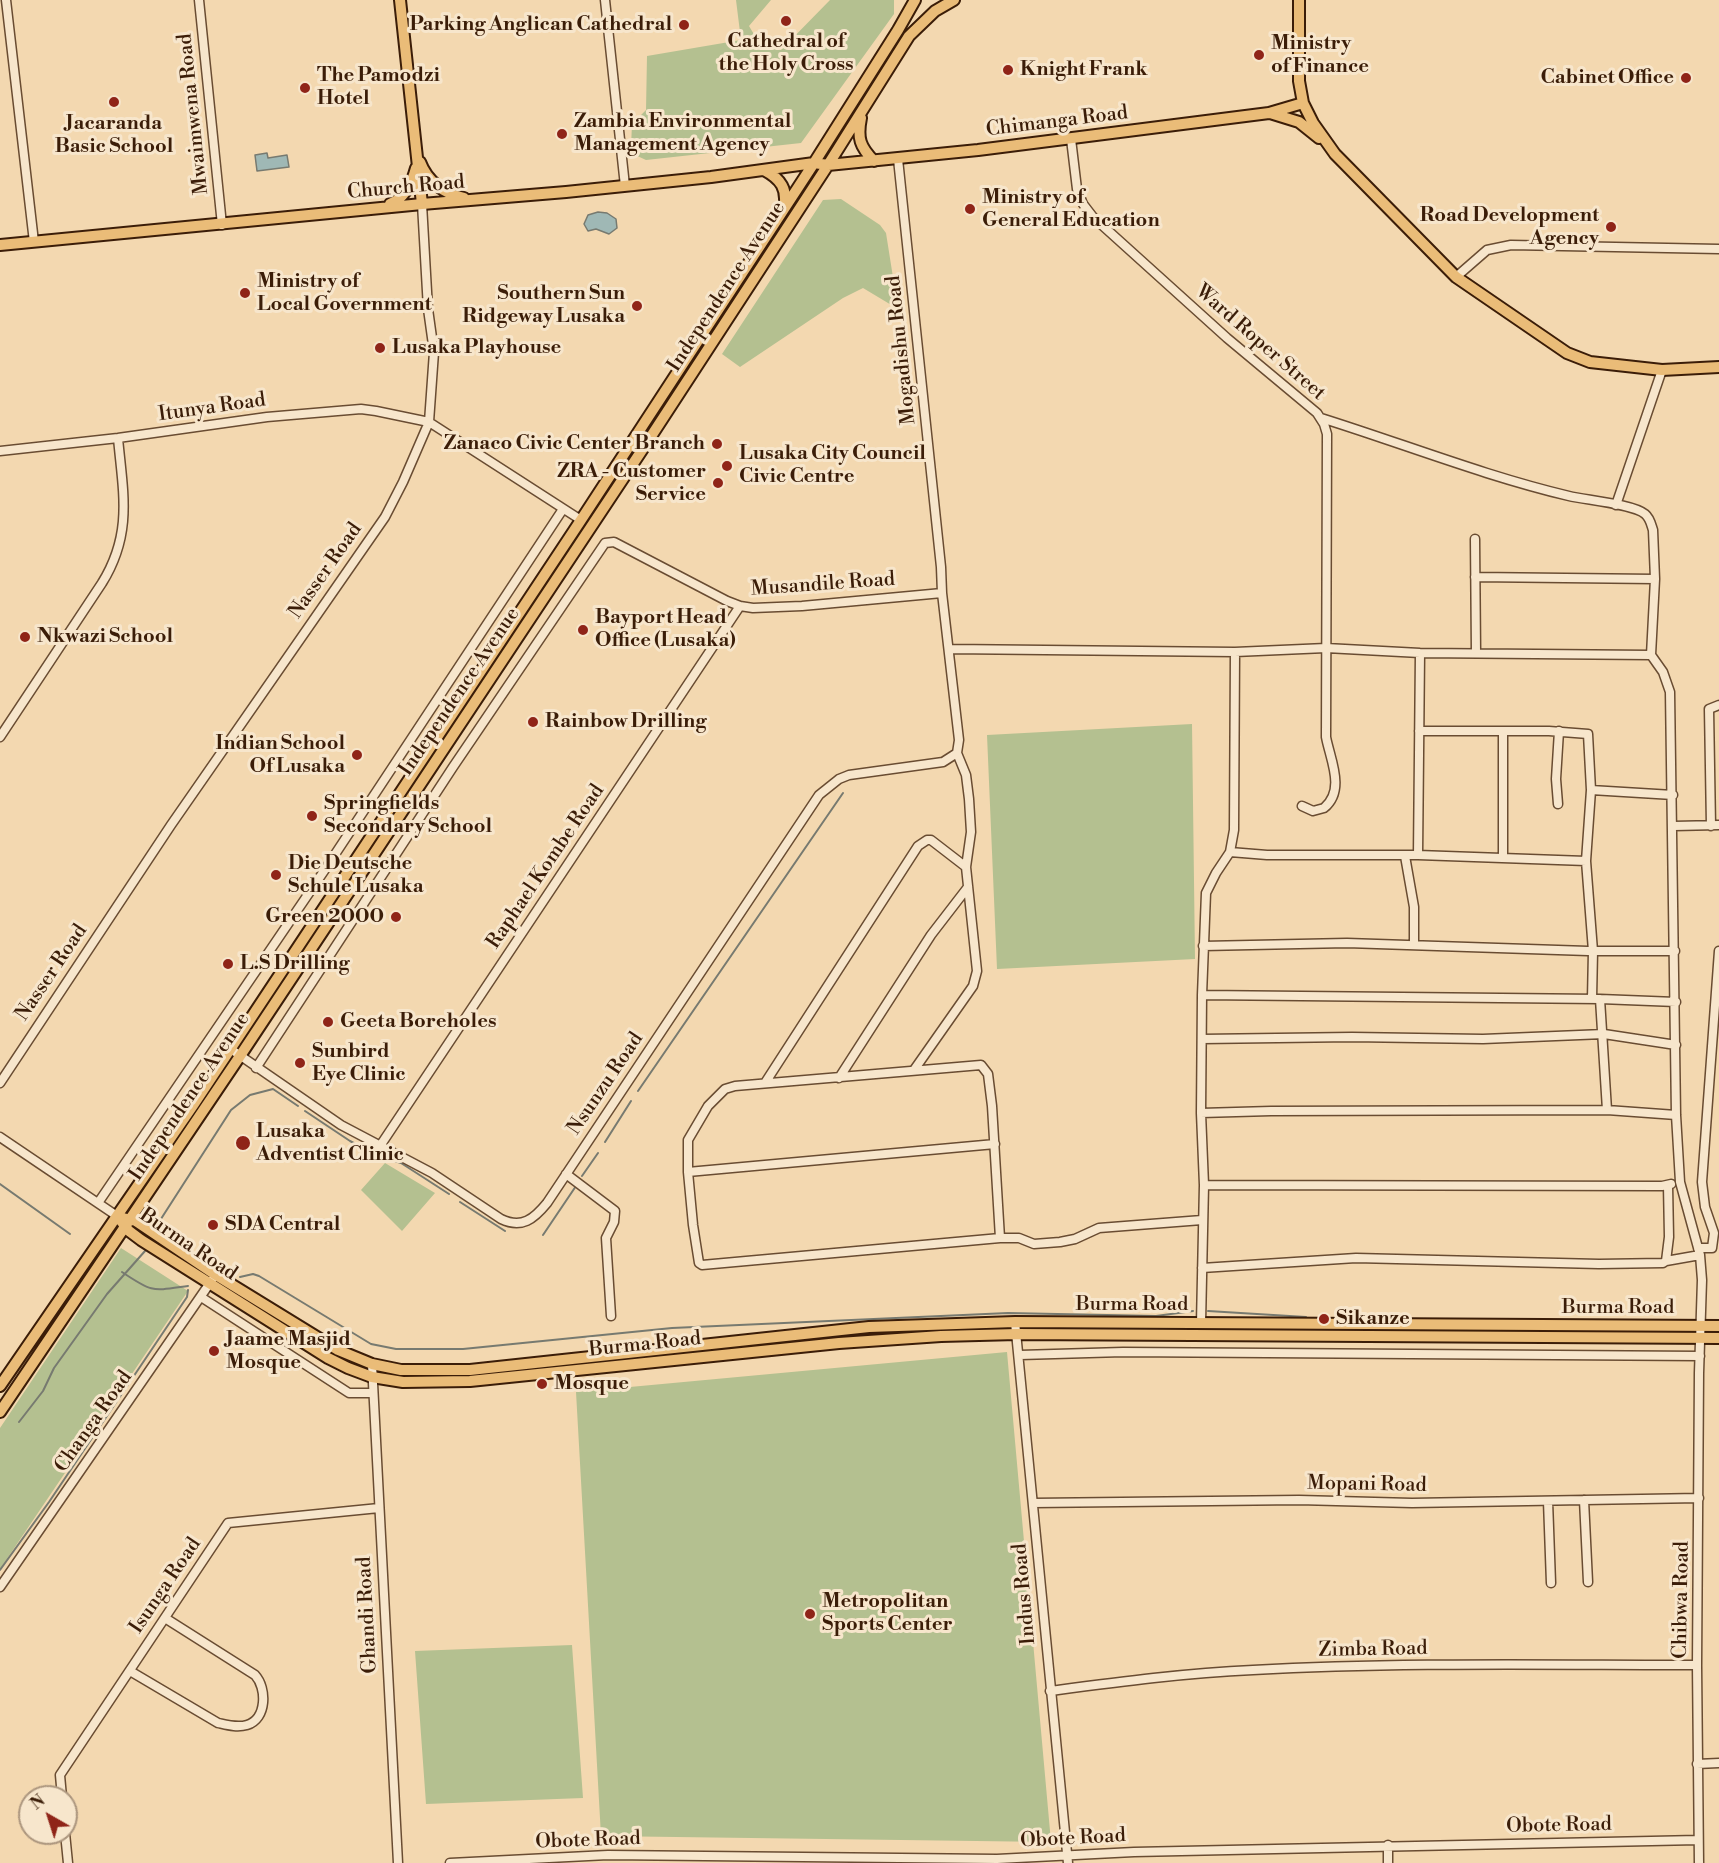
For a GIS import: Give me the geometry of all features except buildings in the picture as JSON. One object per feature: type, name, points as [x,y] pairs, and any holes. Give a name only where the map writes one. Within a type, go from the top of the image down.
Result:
[{"type":"main road","name":"Nasser Road","points":[[400,0],[422,204]]},
{"type":"main road","name":"Independence Avenue","points":[[0,1386],[230,1048],[581,520],[814,164],[915,0]]},
{"type":"main road","name":"Independence Avenue","points":[[0,1412],[240,1056],[650,438],[909,36],[935,11],[954,0]]},
{"type":"main road","points":[[1299,0],[1299,81],[1303,102],[1325,141]]},
{"type":"main road","name":"Chimanga Road","points":[[814,164],[828,165],[898,159],[1071,139],[1269,113],[1303,102]]},
{"type":"main road","points":[[863,109],[858,132],[859,142],[874,161]]},
{"type":"main road","points":[[1269,113],[1299,122],[1325,141],[1456,277],[1567,353],[1590,362],[1662,370],[1719,367]]},
{"type":"main road","points":[[416,150],[421,165],[436,184],[457,197],[473,200]]},
{"type":"main road","points":[[381,208],[397,201],[409,187],[416,169],[416,150]]},
{"type":"main road","name":"Church Road","points":[[0,245],[625,186],[814,164]]},
{"type":"main road","points":[[764,170],[776,176],[782,183],[785,192],[784,209]]},
{"type":"main road","name":"Burma Road","points":[[117,1216],[127,1223],[141,1240],[323,1342],[372,1364],[418,1371],[470,1370],[869,1327],[1015,1322],[1700,1332],[1719,1338]]},
{"type":"main road","name":"Burma Road","points":[[213,1279],[328,1358],[372,1377],[421,1383],[470,1381],[839,1343],[941,1336],[1700,1332],[1719,1326]]},
{"type":"street","points":[[6,0],[34,242]]},
{"type":"street","name":"Mwaimwena Road","points":[[198,0],[222,225]]},
{"type":"street","points":[[605,0],[625,186]]},
{"type":"street","name":"Ward Roper Street","points":[[1071,139],[1077,189],[1087,210],[1152,272],[1321,418],[1327,434],[1326,737],[1334,763],[1335,784],[1331,799],[1324,808],[1313,811],[1302,806]]},
{"type":"street","name":"Mogadishu Road","points":[[898,159],[942,592],[950,649],[959,740],[957,753],[966,776],[969,799],[970,832],[966,867],[977,962],[976,979],[969,992],[914,1070]]},
{"type":"street","name":"Nasser Road","points":[[0,1083],[171,825],[385,517],[403,482],[429,422],[434,352],[428,309],[422,204]]},
{"type":"street","points":[[1456,277],[1487,250],[1510,245],[1719,249]]},
{"type":"street","points":[[1616,505],[1662,370]]},
{"type":"street","name":"Itunya Road","points":[[0,451],[118,438],[267,417],[361,410],[429,422]]},
{"type":"street","points":[[950,649],[1235,652],[1326,648],[1420,653],[1651,655],[1655,579],[1653,530],[1649,519],[1641,512],[1486,474],[1321,418]]},
{"type":"street","points":[[429,422],[581,520]]},
{"type":"street","points":[[0,737],[102,583],[117,553],[123,534],[124,509],[118,438]]},
{"type":"street","points":[[98,1203],[324,871],[563,509]]},
{"type":"street","points":[[1475,539],[1476,653]]},
{"type":"street","name":"Musandile Road","points":[[256,1068],[453,767],[605,543],[614,542],[740,606],[753,608],[802,606],[942,592]]},
{"type":"street","points":[[1475,577],[1655,579]]},
{"type":"street","name":"Raphael Kombe Road","points":[[380,1146],[740,606]]},
{"type":"street","points":[[1201,1323],[1204,1185],[1203,946],[1206,893],[1230,852],[1235,814],[1235,652]]},
{"type":"street","points":[[1418,855],[1420,653]]},
{"type":"street","name":"Chibwa Road","points":[[1651,655],[1663,672],[1670,692],[1676,951],[1676,1115],[1680,1182],[1699,1251],[1702,1280],[1697,1665],[1699,1863]]},
{"type":"street","points":[[1674,826],[1715,825],[1709,709],[1719,705]]},
{"type":"street","points":[[1419,731],[1559,731],[1588,734],[1591,790],[1586,861],[1596,999],[1604,1034],[1607,1110]]},
{"type":"street","points":[[1558,804],[1556,779],[1559,731]]},
{"type":"street","points":[[1503,732],[1503,858]]},
{"type":"street","name":"Nsunzu Road","points":[[230,1048],[341,1125],[432,1173],[501,1219],[514,1224],[528,1221],[536,1216],[566,1174],[819,795],[830,784],[849,775],[943,762],[957,753]]},
{"type":"street","points":[[1591,790],[1673,795]]},
{"type":"street","points":[[765,1083],[918,846],[931,840],[966,867]]},
{"type":"street","points":[[1230,852],[1267,855],[1418,855],[1586,861]]},
{"type":"street","points":[[1405,856],[1415,916],[1414,944]]},
{"type":"street","points":[[839,1078],[931,935],[968,887]]},
{"type":"street","points":[[1203,946],[1347,943],[1593,951],[1676,951]]},
{"type":"street","points":[[1202,1268],[1356,1258],[1599,1264],[1663,1263],[1712,1248],[1714,1233],[1705,1207],[1702,1182],[1719,950]]},
{"type":"street","points":[[1202,995],[1596,999],[1676,1002]]},
{"type":"street","points":[[1202,1039],[1352,1037],[1483,1039],[1604,1034],[1676,1045]]},
{"type":"street","points":[[1000,1238],[995,1144],[988,1074],[983,1066],[978,1064],[735,1086],[725,1089],[717,1096],[688,1140],[688,1172],[693,1225],[699,1263],[702,1265],[1000,1238],[1019,1238],[1034,1244],[1060,1242],[1076,1239],[1099,1228],[1202,1220]]},
{"type":"street","points":[[1202,1113],[1283,1110],[1607,1110],[1676,1115]]},
{"type":"street","points":[[0,1137],[117,1216]]},
{"type":"street","points":[[688,1172],[995,1144]]},
{"type":"street","points":[[566,1174],[615,1211],[614,1222],[606,1238],[611,1316]]},
{"type":"street","points":[[1204,1185],[1668,1185],[1680,1182]]},
{"type":"street","points":[[1666,1261],[1669,1237],[1668,1185]]},
{"type":"street","name":"Changa Road","points":[[0,1587],[213,1279]]},
{"type":"street","points":[[201,1297],[349,1393],[373,1393]]},
{"type":"street","name":"Indus Road","points":[[1015,1322],[1020,1355],[1067,1860]]},
{"type":"street","points":[[1020,1355],[1144,1352],[1700,1356]]},
{"type":"street","name":"Ghandi Road","points":[[372,1364],[398,1863]]},
{"type":"street","name":"Mopani Road","points":[[1034,1503],[1299,1500],[1412,1503],[1699,1498]]},
{"type":"street","points":[[1584,1500],[1588,1582]]},
{"type":"street","points":[[1548,1501],[1551,1583]]},
{"type":"street","name":"Isunga Road","points":[[61,1785],[60,1775],[230,1522],[379,1508]]},
{"type":"street","points":[[130,1671],[218,1723],[246,1725],[253,1722],[259,1715],[264,1695],[255,1675],[165,1618]]},
{"type":"street","name":"Zimba Road","points":[[1050,1691],[1140,1680],[1290,1668],[1697,1665]]},
{"type":"street","points":[[1697,1764],[1719,1764]]},
{"type":"street","name":"Obote Road","points":[[450,1863],[608,1859],[1067,1860],[1134,1852],[1698,1840]]},
{"type":"street","points":[[66,1845],[68,1863]]},
{"type":"street","points":[[1388,1845],[1388,1863]]},
{"type":"green space","points":[[736,0],[771,0],[749,26],[761,46],[781,50],[830,0],[894,0],[894,14],[801,143],[646,160],[633,154],[632,124],[646,110],[647,56],[741,40]]},
{"type":"green space","points":[[841,199],[880,225],[886,233],[898,309],[863,288],[843,298],[740,367],[722,354],[823,200]]},
{"type":"green space","points":[[1192,724],[1195,959],[997,969],[987,735]]},
{"type":"green space","points":[[385,1163],[435,1193],[402,1231],[361,1190]]},
{"type":"green space","points":[[121,1248],[188,1291],[0,1569],[0,1428]]},
{"type":"green space","name":"Metropolitan Sports Center","points":[[1007,1352],[1051,1842],[601,1836],[576,1392]]},
{"type":"green space","points":[[572,1645],[583,1798],[426,1804],[415,1651]]},
{"type":"water","points":[[267,153],[268,158],[287,155],[289,167],[257,171],[255,155]]},
{"type":"water","points":[[598,212],[607,213],[616,219],[617,228],[609,234],[596,229],[588,231],[584,224],[588,215]]},
{"type":"waterway","points":[[638,1091],[843,793]]},
{"type":"waterway","points":[[159,1222],[231,1110],[250,1095],[273,1089],[298,1106]]},
{"type":"waterway","points":[[605,1142],[631,1101]]},
{"type":"waterway","points":[[305,1111],[350,1141],[378,1156]]},
{"type":"waterway","points":[[582,1176],[598,1153]]},
{"type":"waterway","points":[[385,1158],[401,1163],[449,1194]]},
{"type":"waterway","points":[[0,1184],[70,1234]]},
{"type":"waterway","points":[[543,1235],[576,1186]]},
{"type":"waterway","points":[[460,1202],[505,1231]]},
{"type":"waterway","points":[[19,1422],[43,1391],[54,1368],[107,1294],[145,1251]]},
{"type":"waterway","points":[[122,1272],[140,1284],[153,1289],[188,1286]]},
{"type":"waterway","points":[[240,1277],[253,1274],[259,1276],[371,1344],[396,1349],[463,1349],[672,1328],[1008,1313],[1156,1316],[1193,1311]]},
{"type":"waterway","points":[[0,1570],[49,1502],[187,1297],[188,1290]]},
{"type":"waterway","points":[[1208,1311],[1306,1317]]},
{"type":"place","name":"Cathedral of the Holy Cross","points":[[786,21]]},
{"type":"place","name":"Parking Anglican Cathedral","points":[[684,25]]},
{"type":"place","name":"Ministry of Finance","points":[[1259,55]]},
{"type":"place","name":"Knight Frank","points":[[1008,70]]},
{"type":"place","name":"Cabinet Office","points":[[1686,78]]},
{"type":"place","name":"The Pamodzi Hotel","points":[[305,88]]},
{"type":"place","name":"Jacaranda Basic School","points":[[114,102]]},
{"type":"place","name":"Zambia Environmental Management Agency","points":[[562,134]]},
{"type":"place","name":"Ministry of General Education","points":[[970,209]]},
{"type":"place","name":"Road Development Agency","points":[[1611,227]]},
{"type":"place","name":"Ministry of Local Government","points":[[245,293]]},
{"type":"place","name":"Southern Sun Ridgeway Lusaka","points":[[637,306]]},
{"type":"place","name":"Lusaka Playhouse","points":[[380,348]]},
{"type":"place","name":"Zanaco Civic Center Branch","points":[[717,444]]},
{"type":"place","name":"Lusaka City Council Civic Centre","points":[[727,466]]},
{"type":"place","name":"ZRA - Customer Service","points":[[718,483]]},
{"type":"place","name":"Bayport Head Office (Lusaka)","points":[[583,630]]},
{"type":"place","name":"Nkwazi School","points":[[25,637]]},
{"type":"place","name":"Rainbow Drilling","points":[[533,722]]},
{"type":"place","name":"Indian School Of Lusaka","points":[[357,755]]},
{"type":"place","name":"Springfields Secondary School","points":[[312,816]]},
{"type":"place","name":"Die Deutsche Schule Lusaka","points":[[276,875]]},
{"type":"place","name":"Green 2000","points":[[396,917]]},
{"type":"place","name":"L.S Drilling","points":[[228,964]]},
{"type":"place","name":"Geeta Boreholes","points":[[328,1022]]},
{"type":"place","name":"Sunbird Eye Clinic","points":[[300,1063]]},
{"type":"place","name":"Lusaka Adventist Clinic","points":[[243,1143]]},
{"type":"place","name":"SDA Central","points":[[213,1225]]},
{"type":"place","name":"Sikanze","points":[[1324,1319]]},
{"type":"place","name":"Jaame Masjid Mosque","points":[[214,1351]]},
{"type":"place","name":"Mosque","points":[[542,1384]]},
{"type":"place","name":"Metropolitan Sports Center","points":[[810,1614]]}]
